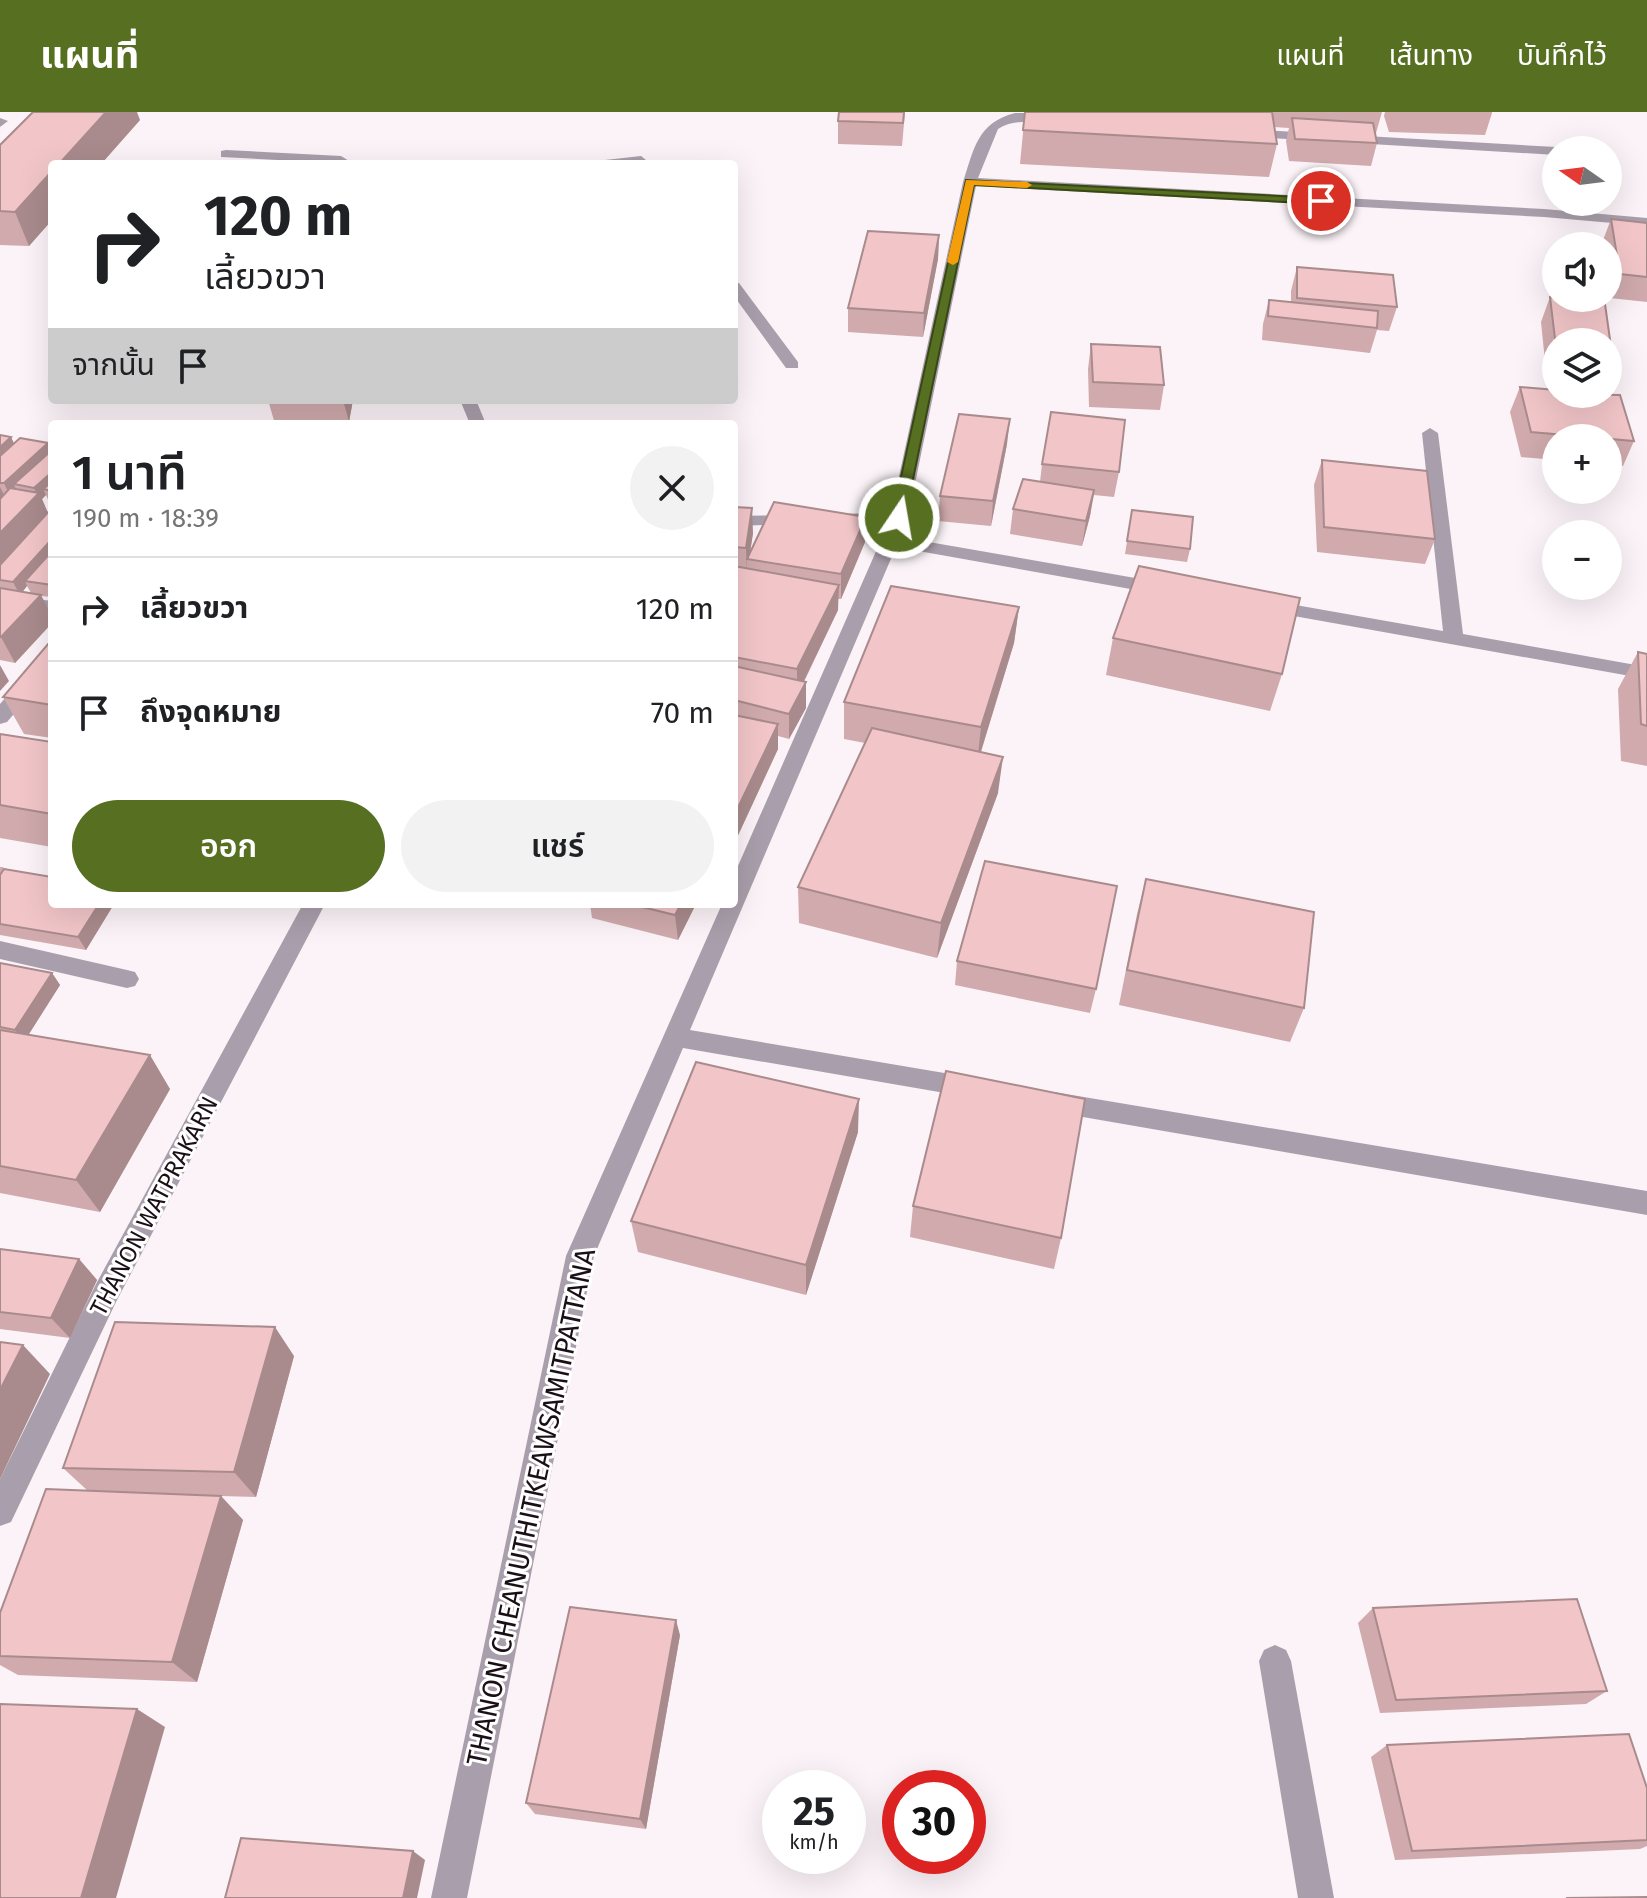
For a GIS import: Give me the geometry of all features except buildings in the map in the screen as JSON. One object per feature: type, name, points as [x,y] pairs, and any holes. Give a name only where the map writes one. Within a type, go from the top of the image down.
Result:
[{"type":"street","name":"THANON CHEANUTHITKEAWSAMITPATTANA","points":[[738,891],[899,518],[970,182],[989,128],[1003,114],[1034,114],[1073,120]]},
{"type":"street","points":[[1230,132],[1542,150]]},
{"type":"street","points":[[226,154],[341,160]]},
{"type":"street","points":[[970,182],[1528,212],[1647,222]]},
{"type":"street","points":[[738,291],[792,365]]},
{"type":"street","points":[[1430,433],[1454,639]]},
{"type":"street","points":[[738,521],[899,518]]},
{"type":"street","points":[[891,541],[1188,593]]},
{"type":"street","points":[[0,600],[48,606]]},
{"type":"street","points":[[1250,603],[1647,673]]},
{"type":"street","points":[[0,717],[48,661]]},
{"type":"street","name":"THANON WATPRAKARN","points":[[0,1511],[106,1293],[312,908]]},
{"type":"street","name":"THANON CHEANUTHITKEAWSAMITPATTANA","points":[[449,1898],[580,1256],[730,908]]},
{"type":"street","points":[[0,950],[127,979]]},
{"type":"street","points":[[675,1037],[1004,1093]]},
{"type":"street","points":[[1036,1099],[1647,1203]]},
{"type":"street","points":[[1275,1661],[1316,1898]]},
{"type":"slow traffic","points":[[953,262],[970,182],[1027,185]]},
{"type":"route","points":[[899,518],[970,182],[1321,201]]}]
